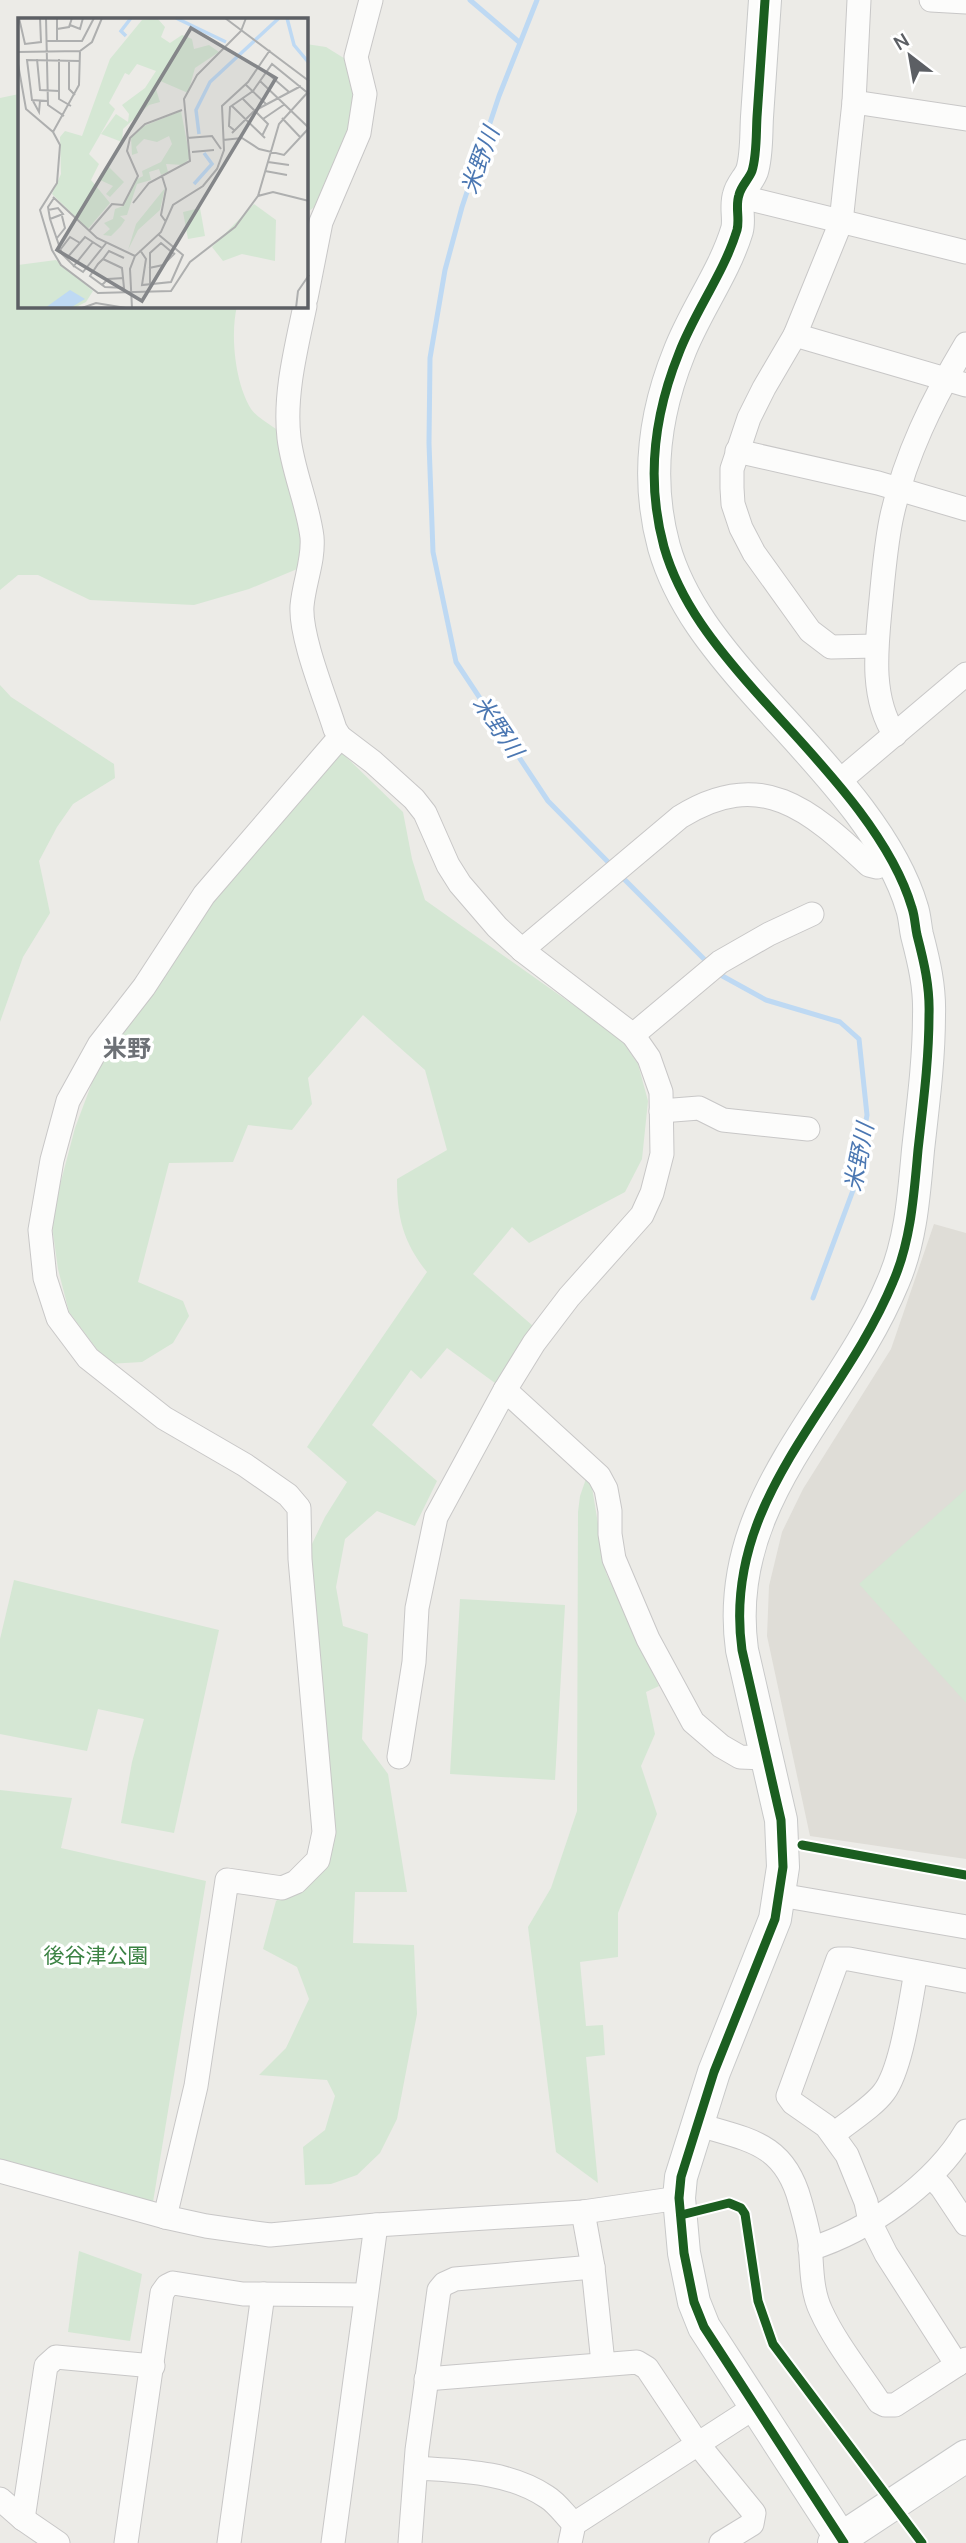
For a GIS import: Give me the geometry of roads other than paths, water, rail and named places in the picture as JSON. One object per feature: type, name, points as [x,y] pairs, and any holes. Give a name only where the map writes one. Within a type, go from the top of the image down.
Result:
[{"type":"street","points":[[308,288],[321,222],[359,133],[365,94],[356,57],[371,0]]},
{"type":"street","points":[[765,0],[753,170],[738,196],[738,227],[713,285],[679,352],[656,428],[656,504],[664,547],[676,581],[696,617],[720,651],[855,805],[892,861],[912,908],[927,978],[928,1058],[912,1204],[901,1262],[892,1286],[838,1383],[788,1457],[753,1535],[742,1582],[739,1626],[781,1820],[783,1867],[775,1919],[696,2124],[685,2158],[679,2198],[684,2253],[694,2302],[705,2327],[840,2541],[966,2456]]},
{"type":"street","points":[[859,0],[854,102],[842,222],[795,335],[764,388],[732,469],[733,504],[741,528],[754,553],[810,631],[831,647],[876,646]]},
{"type":"street","points":[[931,0],[966,2]]},
{"type":"street","points":[[854,102],[966,119]]},
{"type":"street","points":[[738,196],[966,252]]},
{"type":"street","points":[[304,308],[293,365],[289,440],[312,535],[312,556],[302,605],[304,630],[335,729],[340,737],[414,799],[429,822],[460,884],[497,927],[522,950],[634,1035],[649,1058],[661,1092],[662,1154],[658,1176],[642,1214],[569,1297],[534,1343],[505,1390],[436,1517],[417,1608],[414,1662],[399,1756]]},
{"type":"street","points":[[795,335],[955,382]]},
{"type":"street","points":[[895,735],[881,709],[876,646],[884,565],[899,489],[909,456],[955,382],[966,344]]},
{"type":"street","points":[[737,451],[899,489],[966,509]]},
{"type":"street","points":[[836,784],[966,674]]},
{"type":"street","points":[[165,2217],[196,2086],[227,1880],[282,1888],[296,1882],[318,1860],[324,1832],[300,1559],[299,1508],[288,1494],[245,1465],[164,1418],[88,1358],[58,1318],[45,1278],[40,1230],[52,1160],[68,1101],[99,1045],[144,987],[204,895],[340,737]]},
{"type":"street","points":[[522,950],[680,817],[694,808],[719,800],[748,795],[782,800],[812,815],[869,865],[877,867],[892,861]]},
{"type":"street","points":[[634,1035],[720,962],[769,934],[812,914]]},
{"type":"street","points":[[661,1111],[699,1108],[723,1120],[808,1129]]},
{"type":"street","points":[[505,1390],[599,1476],[606,1489],[610,1511],[614,1559],[648,1639],[693,1722],[705,1734],[740,1757],[767,1758]]},
{"type":"street","points":[[779,1895],[966,1927]]},
{"type":"street","points":[[696,2124],[760,2145],[781,2160],[796,2186],[821,2311],[878,2402],[895,2405],[961,2362],[886,2255],[870,2221],[866,2202],[847,2155],[834,2134],[793,2103],[788,2096],[838,1959],[966,1981]]},
{"type":"street","points":[[834,2134],[883,2094],[889,2083],[905,2034],[916,1972]]},
{"type":"street","points":[[810,2249],[828,2244],[870,2221],[931,2176],[951,2154],[966,2131]]},
{"type":"street","points":[[0,2171],[206,2227],[270,2235],[376,2225],[583,2212],[679,2198]]},
{"type":"street","points":[[931,2176],[966,2224]]},
{"type":"street","points":[[583,2212],[593,2267],[603,2363]]},
{"type":"street","points":[[333,2543],[376,2225]]},
{"type":"street","points":[[410,2543],[426,2379],[439,2290],[444,2284],[455,2279],[593,2267]]},
{"type":"street","points":[[126,2543],[162,2292],[167,2286],[173,2283],[243,2294],[366,2295]]},
{"type":"street","points":[[229,2543],[263,2294]]},
{"type":"street","points":[[23,2519],[46,2366],[56,2357],[153,2366]]},
{"type":"street","points":[[426,2379],[637,2362],[647,2368],[697,2444],[754,2512],[752,2524],[722,2543]]},
{"type":"street","points":[[416,2468],[485,2473],[530,2487],[549,2498],[572,2533],[697,2444],[755,2407]]},
{"type":"street","points":[[0,2499],[58,2543]]},
{"type":"waterway","points":[[470,0],[519,42]]},
{"type":"waterway","name":"米野川","points":[[537,0],[499,96],[462,207],[445,270],[430,358],[429,443],[433,552],[456,662],[548,801],[612,866]]},
{"type":"waterway","name":"米野川","points":[[621,876],[708,963]]},
{"type":"waterway","name":"米野川","points":[[717,973],[766,1000],[840,1022],[859,1039],[867,1115],[855,1185],[813,1298]]},
{"type":"district","name":"米野","points":[[127,1047]]},
{"type":"park label","name":"後谷津公園","points":[[96,1955]]}]
